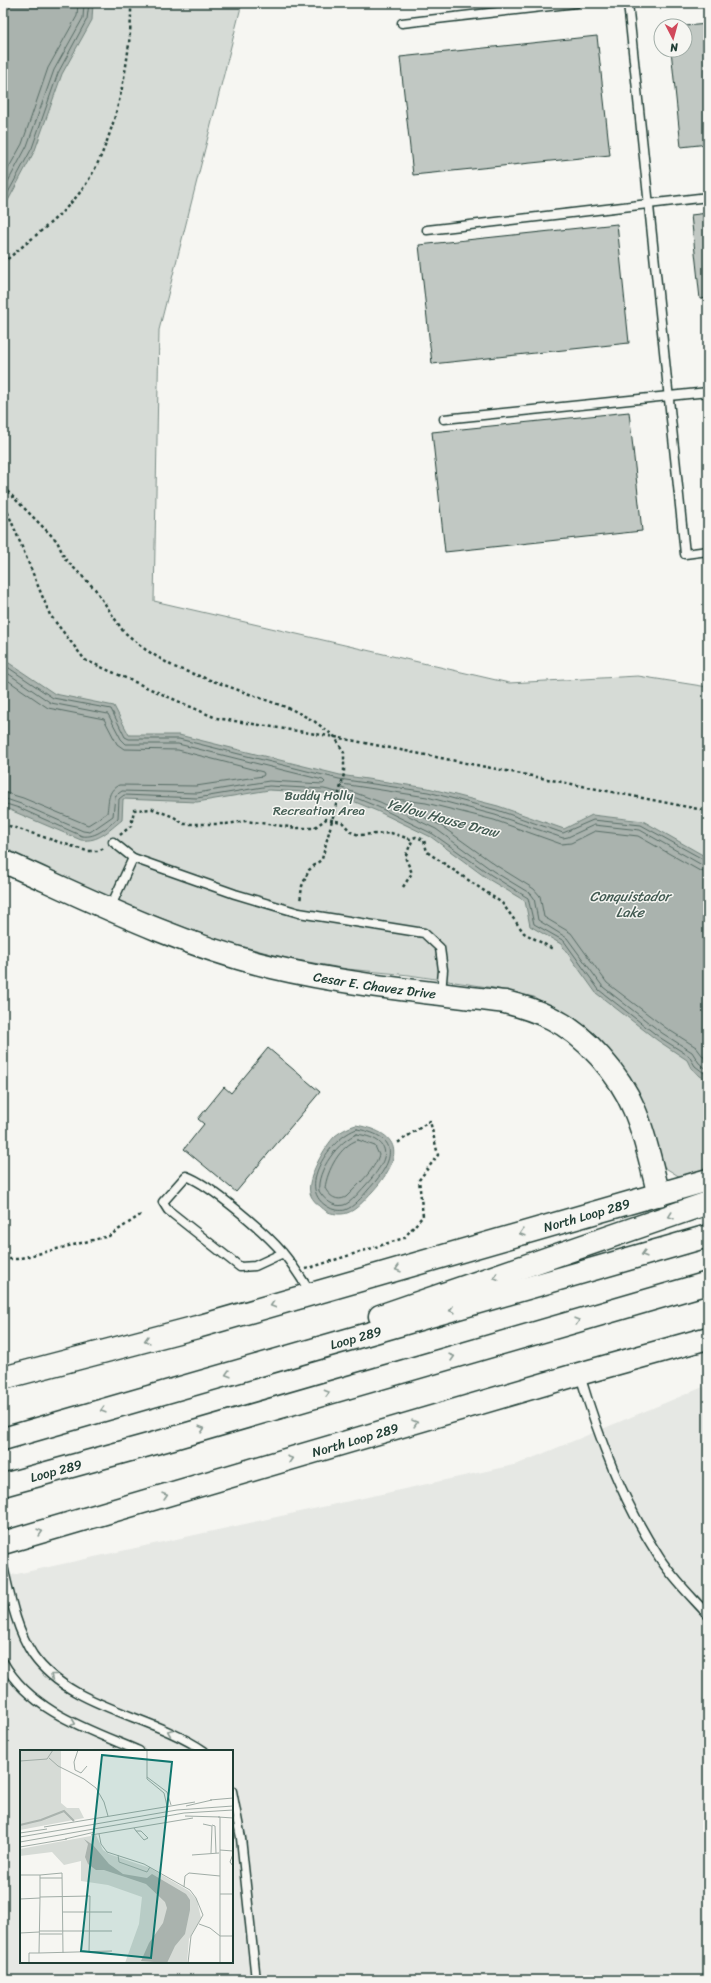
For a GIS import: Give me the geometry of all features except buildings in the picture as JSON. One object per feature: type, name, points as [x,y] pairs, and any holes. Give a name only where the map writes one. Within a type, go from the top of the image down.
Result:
[{"type":"main road","name":"Cesar E. Chavez Drive","points":[[3,861],[173,936],[271,967],[316,976],[505,1002],[531,1009],[553,1018],[572,1031],[609,1067],[634,1109],[659,1195]]},
{"type":"main road","name":"North Loop 289","points":[[3,1378],[197,1327],[708,1180]]},
{"type":"main road","points":[[265,1364],[309,1337],[354,1324],[489,1279],[708,1203]]},
{"type":"main road","name":"Loop 289","points":[[3,1439],[708,1236]]},
{"type":"main road","name":"Loop 289","points":[[3,1485],[170,1439],[708,1283]]},
{"type":"main road","name":"North Loop 289","points":[[3,1543],[579,1374],[708,1338]]},
{"type":"main road","points":[[3,1431],[42,1428]]},
{"type":"main road","points":[[3,1496],[170,1439]]},
{"type":"lane","points":[[402,23],[576,3]]},
{"type":"lane","points":[[628,3],[684,554],[708,551]]},
{"type":"lane","points":[[427,230],[708,197]]},
{"type":"lane","points":[[444,419],[708,392]]},
{"type":"lane","points":[[113,842],[133,858],[235,894],[299,913],[424,933],[440,948],[443,970],[441,994]]},
{"type":"lane","points":[[110,908],[133,858]]},
{"type":"lane","points":[[283,1253],[255,1266],[240,1267],[168,1210],[163,1202],[186,1176],[198,1180],[250,1222],[283,1253],[312,1294]]},
{"type":"lane","points":[[579,1374],[618,1485],[635,1518],[659,1558],[708,1615]]},
{"type":"lane","points":[[3,1566],[11,1602],[21,1632],[33,1655],[47,1671],[64,1685],[86,1697],[186,1739],[202,1750]]},
{"type":"lane","points":[[3,1662],[20,1684],[38,1701],[61,1718],[137,1750]]},
{"type":"lane","points":[[233,1801],[241,1838],[256,1980]]},
{"type":"path","points":[[3,263],[65,209],[79,194],[104,148],[119,101],[129,48],[131,3]]},
{"type":"path","points":[[3,487],[57,541],[65,559],[95,589],[123,631],[146,650],[174,667],[291,709],[314,721],[335,737],[344,752],[344,774],[322,859],[309,870],[302,886],[299,913]]},
{"type":"path","points":[[3,501],[50,615],[84,660],[216,718],[335,737],[708,811]]},
{"type":"path","points":[[3,824],[87,851],[98,851],[113,842],[131,826],[134,810],[153,809],[174,817],[184,824],[226,824],[246,821],[297,828],[314,828],[326,819],[342,822],[351,832],[359,835],[391,833],[410,839],[413,838],[424,840],[427,852],[502,903],[524,933],[553,949]]},
{"type":"path","points":[[403,887],[412,873],[406,857],[413,838]]},
{"type":"path","points":[[296,1272],[404,1238],[423,1216],[419,1180],[438,1155],[430,1121],[396,1144]]},
{"type":"path","points":[[3,1259],[17,1259],[109,1236],[142,1214]]},
{"type":"shaded area","points":[[708,1385],[708,1980],[3,1980],[3,1577],[518,1464]]},
{"type":"green space","name":"Buddy Holly Recreation Area","points":[[3,3],[242,3],[159,330],[154,601],[509,683],[638,676],[708,687],[708,1169],[680,1177],[664,1167],[650,1120],[632,1080],[593,1032],[534,997],[494,988],[409,975],[347,969],[286,958],[215,939],[107,897],[3,849]]},
{"type":"water","points":[[3,3],[93,3],[92,20],[62,74],[35,150],[3,210]]},
{"type":"water","name":"Conquistador Lake","points":[[3,659],[55,694],[114,706],[129,735],[179,735],[340,775],[428,788],[498,806],[564,829],[592,815],[643,821],[708,858],[708,1080],[700,1076],[691,1068],[687,1060],[657,1040],[596,993],[561,944],[530,926],[525,901],[488,879],[431,837],[348,799],[324,793],[269,790],[197,802],[123,799],[122,820],[103,835],[87,840],[81,840],[3,807]]},
{"type":"water","points":[[356,1125],[372,1129],[384,1135],[391,1142],[394,1150],[393,1159],[382,1180],[357,1207],[351,1212],[345,1214],[331,1213],[326,1211],[312,1198],[310,1193],[311,1180],[317,1163],[335,1136],[340,1132]]},
{"type":"water label","name":"Yellow House Draw","points":[[443,818]]}]
